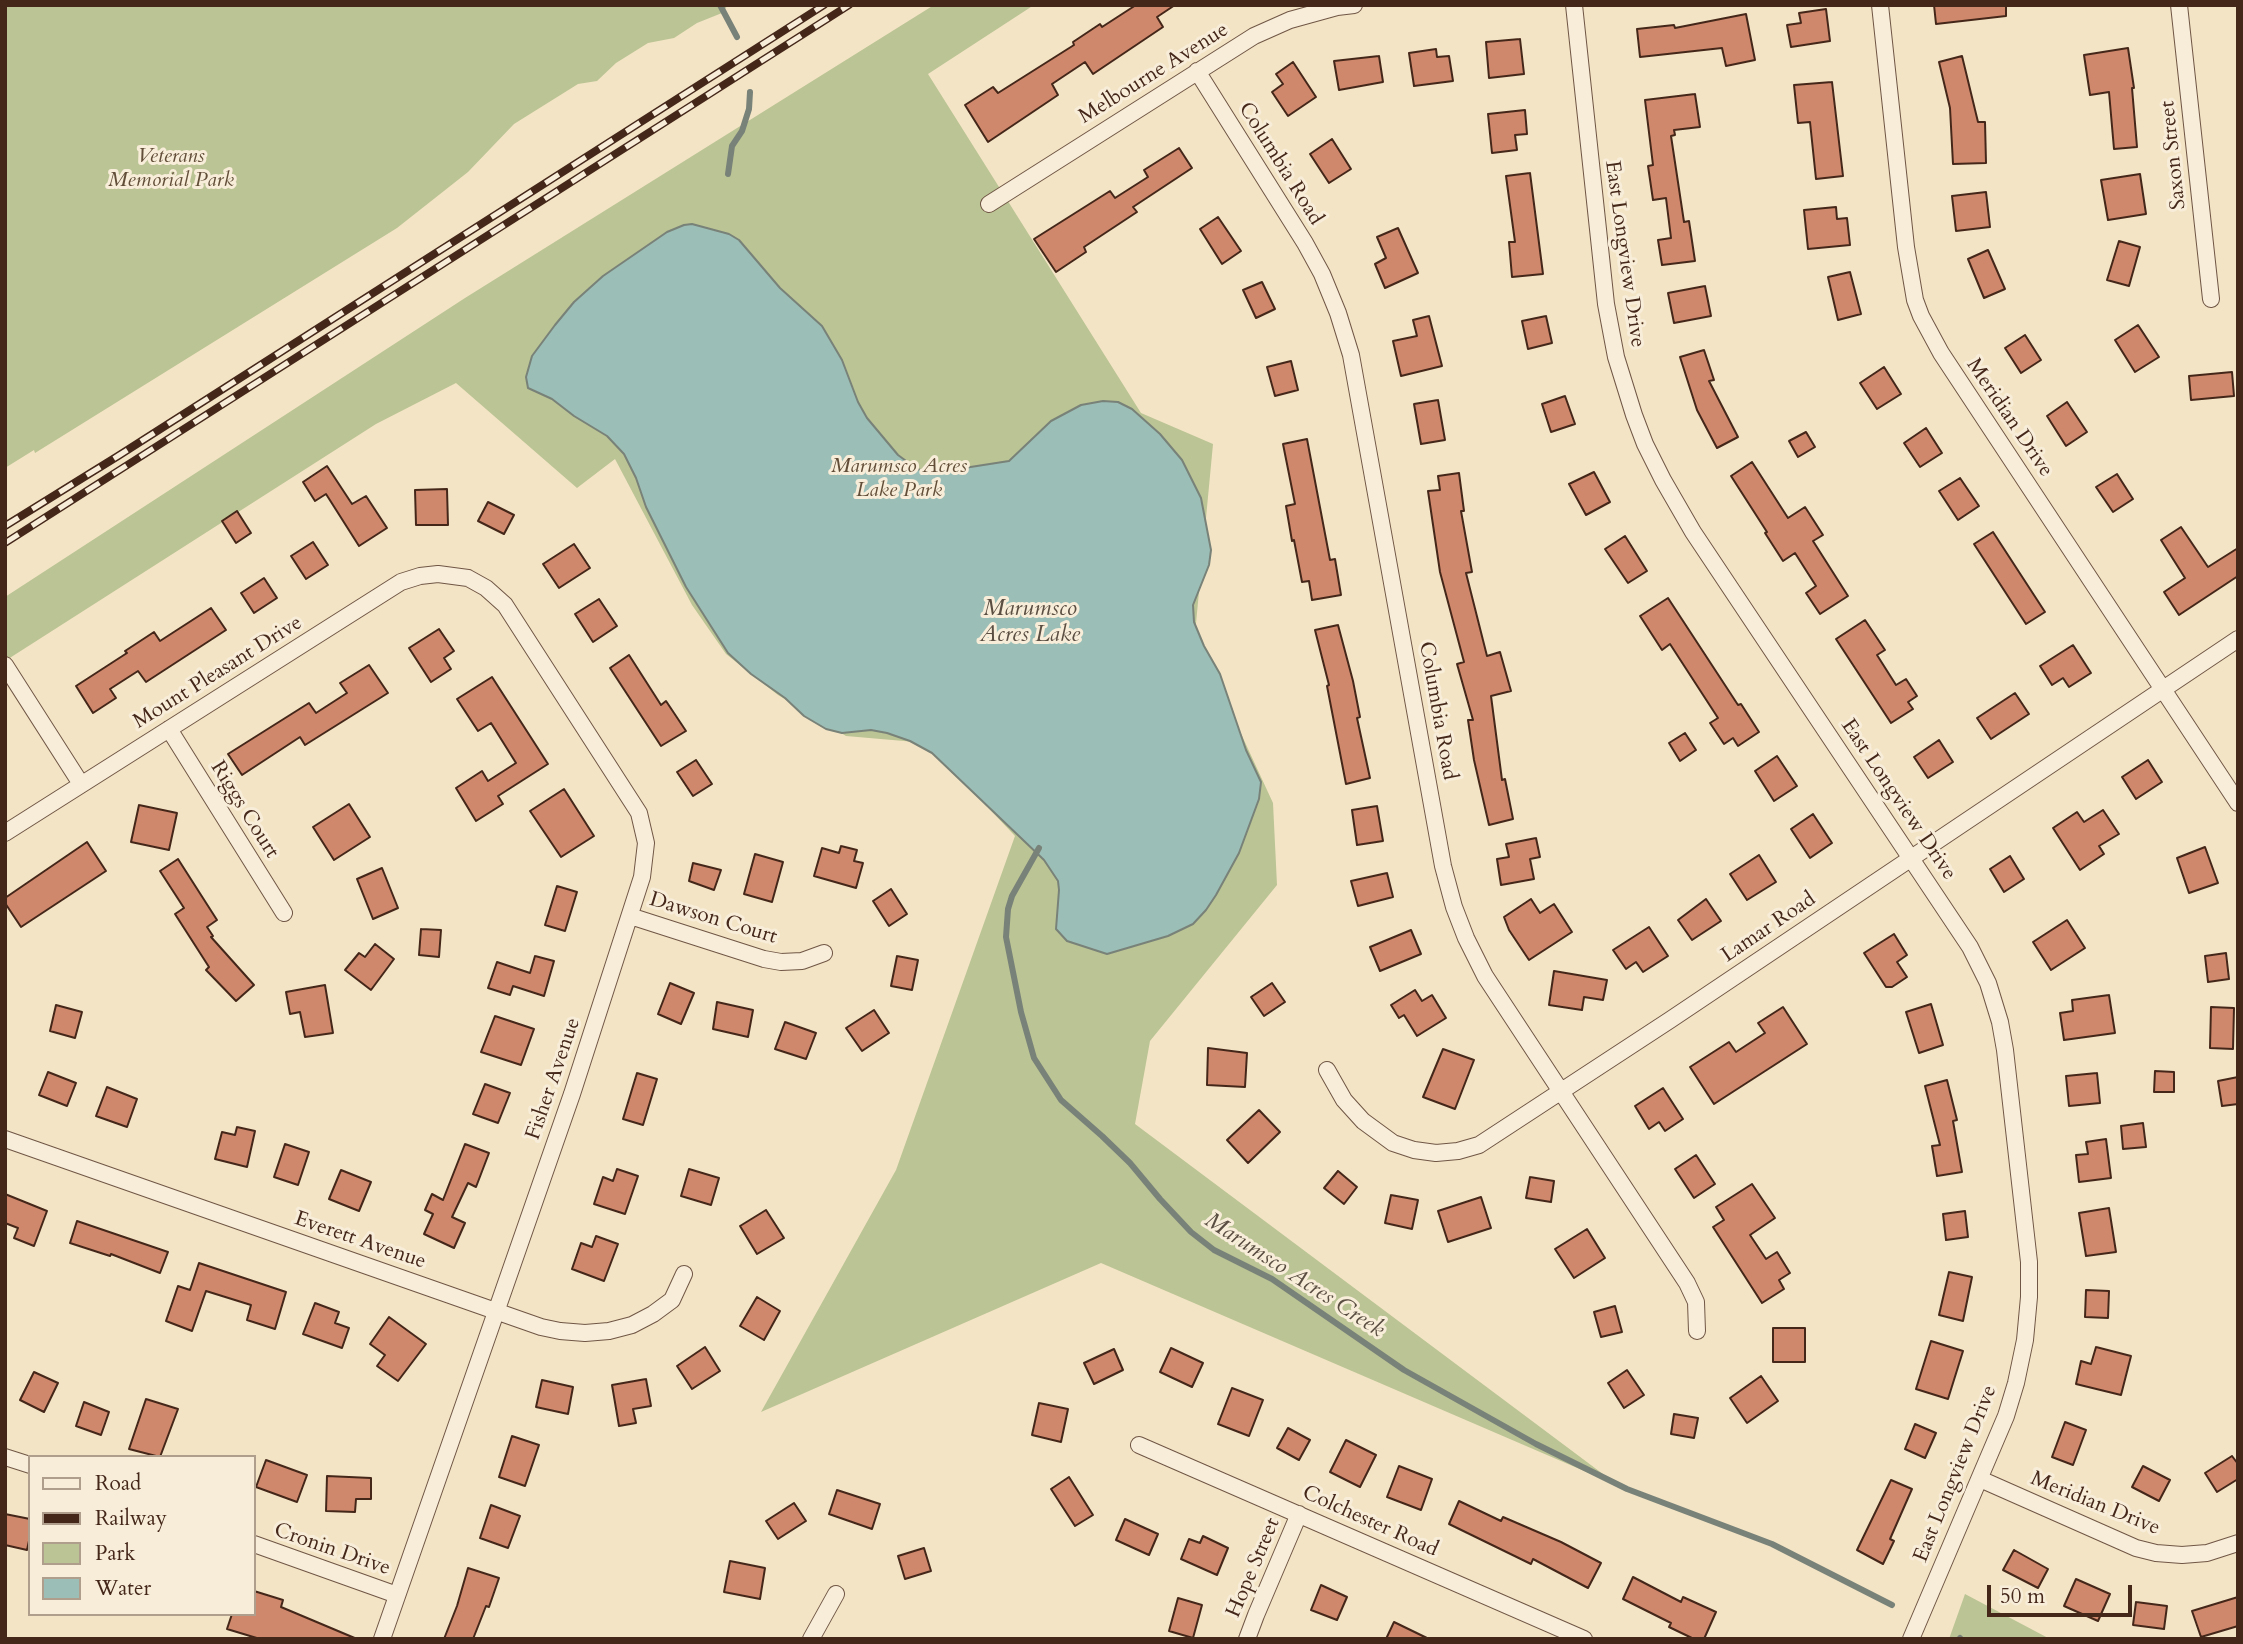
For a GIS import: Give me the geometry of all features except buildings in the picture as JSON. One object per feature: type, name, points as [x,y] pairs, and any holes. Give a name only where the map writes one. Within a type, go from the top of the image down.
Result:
[{"type":"street","name":"Melbourne Avenue","points":[[989,204],[1254,36],[1290,20],[1354,5]]},
{"type":"street","name":"East Longview Drive","points":[[1574,5],[1606,304],[1616,357],[1634,415],[1662,480],[1693,532],[1970,947],[1995,1003],[2005,1050],[2027,1248],[2029,1297],[2025,1340],[2006,1416],[1911,1639]]},
{"type":"street","name":"Meridian Drive","points":[[1880,5],[1906,247],[1915,300],[1921,316],[1941,353],[2238,803]]},
{"type":"street","name":"Saxon Street","points":[[2179,5],[2211,299]]},
{"type":"street","name":"Columbia Road","points":[[1197,71],[1305,243],[1338,313],[1351,355],[1443,866],[1466,938],[1485,976],[1559,1092],[1687,1283],[1696,1302],[1697,1331]]},
{"type":"street","name":"Mount Pleasant Drive","points":[[5,833],[401,582],[438,574],[461,576]]},
{"type":"street","name":"Fisher Avenue","points":[[382,1639],[572,1094],[642,877],[646,852],[645,833],[639,813],[513,614],[486,587],[461,576]]},
{"type":"street","name":"Lamar Road","points":[[1327,1070],[1344,1100],[1380,1136],[1393,1143],[1436,1153],[1479,1145],[2238,639]]},
{"type":"street","points":[[5,665],[81,784]]},
{"type":"street","name":"Riggs Court","points":[[169,729],[284,913]]},
{"type":"street","name":"Dawson Court","points":[[630,916],[764,959],[781,962],[802,961],[824,953]]},
{"type":"street","name":"Everett Avenue","points":[[5,1139],[560,1331],[585,1333],[632,1325],[672,1300],[684,1274]]},
{"type":"street","name":"Colchester Road","points":[[1139,1445],[1584,1639]]},
{"type":"street","points":[[5,1457],[28,1464]]},
{"type":"street","name":"Meridian Drive","points":[[1980,1479],[2136,1548],[2156,1553],[2207,1553],[2238,1543]]},
{"type":"street","name":"Hope Street","points":[[1247,1639],[1299,1514]]},
{"type":"street","name":"Cronin Drive","points":[[256,1545],[397,1595]]},
{"type":"street","points":[[811,1639],[836,1594]]},
{"type":"green space","name":"Veterans Memorial Park","points":[[5,5],[728,5],[722,13],[697,23],[674,38],[648,43],[616,63],[597,81],[578,84],[514,124],[468,172],[397,228],[35,453],[34,450],[5,468]]},
{"type":"green space","name":"Marumsco Acres Lake Park","points":[[934,5],[1034,5],[928,74],[1141,413],[1213,444],[1195,634],[1273,803],[1277,885],[1150,1041],[1135,1124],[1619,1486],[1101,1263],[761,1412],[896,1170],[1015,836],[927,743],[846,736],[778,695],[726,654],[692,605],[615,459],[577,488],[456,383],[376,424],[5,661],[5,597],[465,298]]},
{"type":"green space","points":[[1965,1594],[2050,1639],[1949,1639]]},
{"type":"water","name":"Marumsco Acres Lake","points":[[692,224],[729,234],[739,240],[780,288],[822,326],[842,360],[867,418],[898,455],[917,469],[932,473],[1009,461],[1051,421],[1081,405],[1103,401],[1118,402],[1132,409],[1160,434],[1182,460],[1201,498],[1211,550],[1209,565],[1193,605],[1194,622],[1220,674],[1246,750],[1261,782],[1259,799],[1239,853],[1216,895],[1193,924],[1168,936],[1107,954],[1067,941],[1056,929],[1058,881],[1044,860],[932,753],[887,733],[871,730],[842,733],[826,729],[804,716],[728,653],[686,587],[646,507],[624,454],[607,436],[552,399],[528,388],[526,377],[532,356],[574,302],[603,276],[667,232]]},
{"type":"waterway","name":"Marumsco Acres Creek","points":[[720,5],[737,37]]},
{"type":"waterway","name":"Marumsco Acres Creek","points":[[728,174],[732,146],[742,131],[749,109],[750,92]]},
{"type":"waterway","name":"Marumsco Acres Creek","points":[[1039,848],[1012,896],[1006,937],[1021,1012],[1034,1058],[1061,1100],[1130,1163],[1191,1232],[1214,1250],[1272,1279],[1404,1370],[1536,1444],[1627,1489],[1772,1544],[1892,1605]]},
{"type":"railway","points":[[5,526],[824,5]]},
{"type":"railway","points":[[5,543],[849,5]]}]
